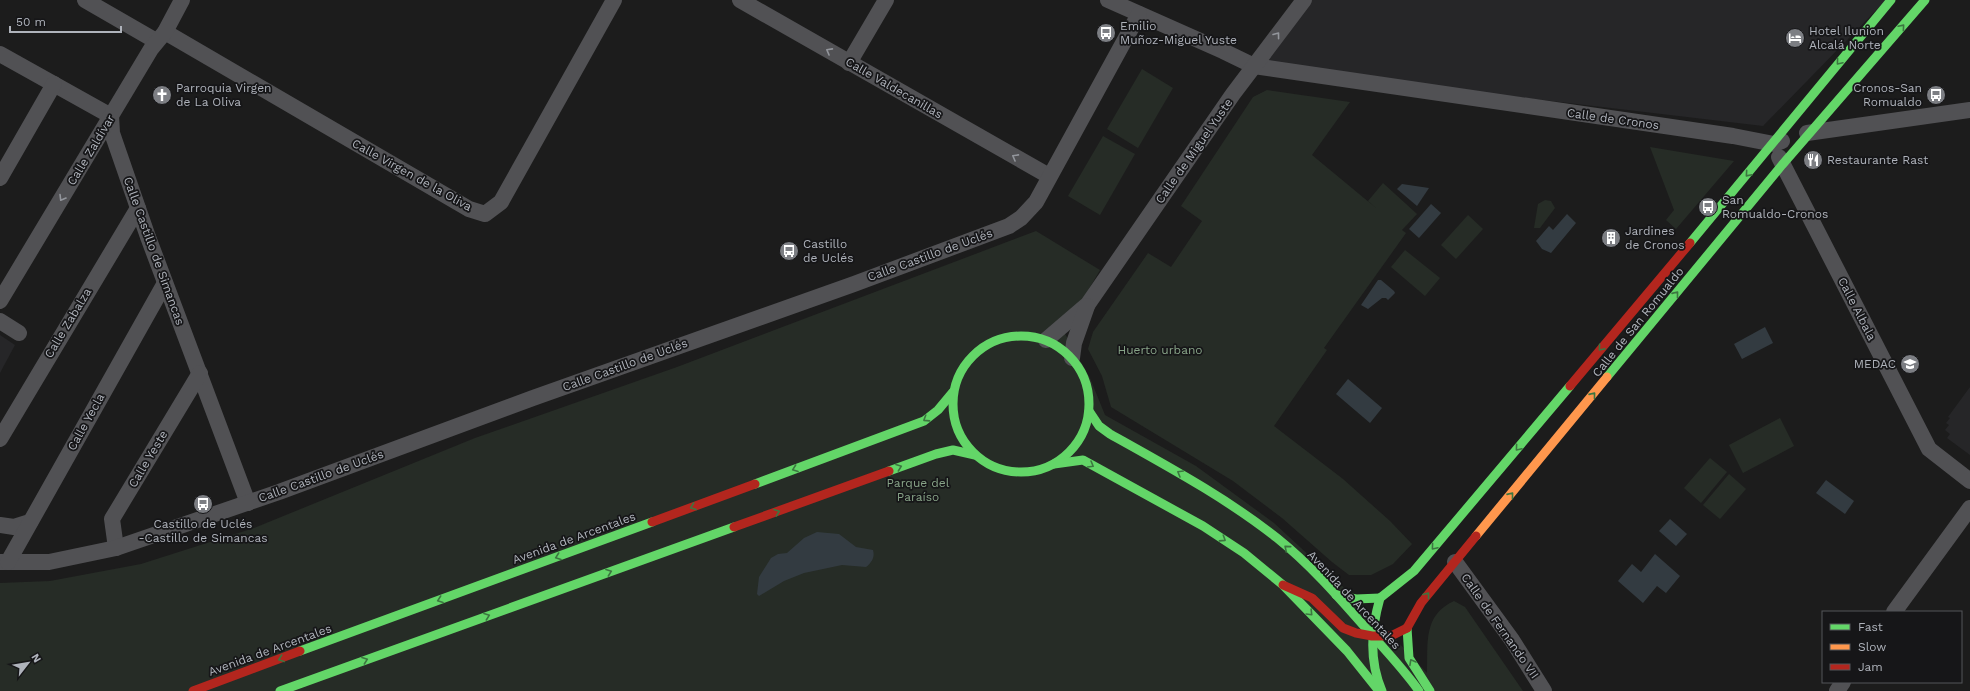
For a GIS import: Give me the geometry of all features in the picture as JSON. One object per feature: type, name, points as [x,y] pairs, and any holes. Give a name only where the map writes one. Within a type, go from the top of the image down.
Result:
[{"type":"main road","name":"Calle de San Romualdo","points":[[1380,598],[1414,571],[1774,144],[1800,109],[1891,0]]},
{"type":"main road","name":"Calle de San Romualdo","points":[[1407,628],[1421,603],[1782,165],[1925,0]]},
{"type":"main road","points":[[1016,335],[1032,336],[1046,340],[1060,348],[1072,358],[1086,383],[1089,411],[1082,436],[1065,456],[1042,470],[1025,472],[1006,471],[988,464],[975,454],[964,442],[956,426],[952,409],[953,392],[958,377],[965,364],[975,352],[987,344],[1002,338],[1016,335]]},
{"type":"main road","name":"Avenida de Arcentales","points":[[193,691],[924,421],[938,410],[953,392]]},
{"type":"main road","name":"Avenida de Arcentales","points":[[1089,411],[1100,426],[1110,434],[1179,472],[1223,500],[1263,528],[1307,565],[1336,595],[1419,691]]},
{"type":"main road","points":[[280,691],[936,454],[954,450],[975,454]]},
{"type":"main road","points":[[1054,464],[1083,460],[1203,526],[1244,553],[1283,585],[1347,651],[1379,691]]},
{"type":"main road","points":[[1283,585],[1312,598],[1342,628],[1356,633],[1372,636],[1391,636],[1407,628],[1409,658],[1430,691]]},
{"type":"main road","points":[[1336,595],[1356,599],[1380,598],[1374,616],[1372,636],[1373,663],[1377,681],[1382,691]]},
{"type":"street","name":"Calle Virgen de la Oliva","points":[[85,0],[160,36],[469,209],[485,214],[500,202],[614,0]]},
{"type":"street","name":"Calle Zaldívar","points":[[0,301],[182,0]]},
{"type":"street","name":"Calle Valdecanillas","points":[[740,0],[1049,176]]},
{"type":"street","points":[[849,63],[886,0]]},
{"type":"street","name":"Calle de Cronos","points":[[1108,0],[1223,50],[1254,66],[1733,136],[1774,144],[1813,131],[1970,110]]},
{"type":"street","name":"Calle de Miguel Yuste","points":[[1046,340],[1088,304],[1254,66],[1304,0]]},
{"type":"street","name":"Calle Castillo de Uclés","points":[[4,562],[49,562],[116,548],[248,502],[1010,226],[1021,218],[1036,202],[1139,14]]},
{"type":"street","points":[[0,54],[111,116]]},
{"type":"street","points":[[0,178],[54,84]]},
{"type":"street","name":"Calle Castillo de Simancas","points":[[111,116],[112,133],[138,208],[248,502]]},
{"type":"street","name":"Calle Albala","points":[[1774,144],[1782,165],[1929,449],[1970,481]]},
{"type":"street","name":"Calle Zabalza","points":[[0,439],[138,208]]},
{"type":"street","name":"Calle Yecla","points":[[4,562],[30,522],[165,283]]},
{"type":"street","name":"Calle de Miguel Yuste","points":[[1072,358],[1074,343],[1088,304]]},
{"type":"street","points":[[0,321],[19,333]]},
{"type":"street","name":"Calle Yeste","points":[[116,548],[112,519],[200,373]]},
{"type":"street","points":[[1895,611],[1970,508]]},
{"type":"street","points":[[0,525],[14,527],[30,522]]},
{"type":"street","name":"Calle de Fernando VII","points":[[1456,562],[1512,640],[1544,691]]},
{"type":"shaded area","points":[[1304,0],[1886,0],[1763,126],[1254,66]]},
{"type":"shaded area","points":[[1402,184],[1429,188],[1417,206],[1397,189]]},
{"type":"shaded area","points":[[1431,204],[1441,213],[1419,238],[1409,229]]},
{"type":"shaded area","points":[[1567,214],[1576,223],[1551,253],[1542,249],[1536,241],[1549,226],[1553,230]]},
{"type":"shaded area","points":[[1378,280],[1381,280],[1395,293],[1388,300],[1386,298],[1382,298],[1368,309],[1361,305]]},
{"type":"shaded area","points":[[1765,327],[1773,343],[1742,359],[1734,344]]},
{"type":"shaded area","points":[[0,335],[15,345],[0,373]]},
{"type":"shaded area","points":[[1348,379],[1382,408],[1370,423],[1336,394]]},
{"type":"shaded area","points":[[1970,387],[1970,455],[1947,438],[1950,434],[1945,430],[1949,425],[1946,423],[1950,418],[1948,417]]},
{"type":"shaded area","points":[[1826,480],[1854,501],[1845,514],[1816,493]]},
{"type":"shaded area","points":[[1670,519],[1687,534],[1676,546],[1659,531]]},
{"type":"shaded area","points":[[817,532],[839,534],[856,547],[873,550],[874,555],[866,567],[842,565],[804,573],[784,581],[759,596],[757,594],[759,577],[771,558],[778,554],[787,553],[804,538]]},
{"type":"shaded area","points":[[1655,554],[1680,576],[1666,593],[1657,586],[1643,603],[1618,581],[1632,564],[1641,572]]},
{"type":"green space","points":[[1142,69],[1173,88],[1138,148],[1107,129]]},
{"type":"green space","name":"Huerto urbano","points":[[1267,90],[1350,102],[1312,155],[1376,208],[1368,201],[1383,183],[1417,214],[1402,230],[1406,233],[1324,348],[1327,350],[1274,426],[1343,479],[1390,521],[1412,544],[1393,564],[1371,575],[1349,575],[1282,518],[1233,481],[1111,407],[1102,376],[1088,349],[1093,332],[1148,253],[1171,267],[1202,221],[1181,206],[1253,97]]},
{"type":"green space","points":[[1103,136],[1135,154],[1100,215],[1068,196]]},
{"type":"green space","points":[[1650,147],[1734,161],[1676,229],[1666,220],[1674,210]]},
{"type":"green space","points":[[1545,200],[1551,201],[1555,208],[1540,228],[1534,228],[1538,204]]},
{"type":"green space","points":[[1468,215],[1483,229],[1456,259],[1441,245]]},
{"type":"green space","name":"Parque del Paraíso","points":[[1036,231],[1100,270],[1064,332],[1090,378],[1105,415],[1196,466],[1274,523],[1367,609],[1427,673],[1428,641],[1432,622],[1444,607],[1454,601],[1465,607],[1523,691],[0,691],[0,583],[50,581],[141,564],[254,528],[475,438],[677,367]]},
{"type":"green space","points":[[1405,250],[1440,278],[1425,296],[1391,267]]},
{"type":"green space","points":[[1780,418],[1794,446],[1743,473],[1729,445]]},
{"type":"green space","points":[[1710,458],[1727,472],[1701,503],[1684,488]]},
{"type":"green space","points":[[1729,474],[1746,489],[1720,519],[1703,505]]},
{"type":"traffic: fast","points":[[1690,243],[1891,0]]},
{"type":"traffic: fast","points":[[1607,377],[1782,165],[1925,0]]},
{"type":"traffic: fast","points":[[1014,336],[1028,336],[1047,341],[1059,347],[1074,361],[1084,378],[1088,391],[1089,404],[1088,417],[1084,430],[1078,442],[1064,457],[1059,461],[1041,469],[1028,472],[1014,472],[995,467],[983,461],[968,447],[964,442],[956,424],[953,411],[953,397],[958,378],[964,366],[978,351],[983,347],[1001,339],[1014,336]]},
{"type":"traffic: fast","points":[[1380,598],[1414,571],[1570,386]]},
{"type":"traffic: fast","points":[[755,484],[924,421],[938,410],[953,392]]},
{"type":"traffic: fast","points":[[1089,411],[1099,426],[1110,434],[1174,470],[1237,509],[1290,549],[1337,596],[1395,661],[1419,691]]},
{"type":"traffic: fast","points":[[889,471],[936,454],[953,450],[975,455]]},
{"type":"traffic: fast","points":[[1054,464],[1083,460],[1203,526],[1244,553],[1283,585],[1347,651],[1379,691]]},
{"type":"traffic: fast","points":[[300,651],[652,522]]},
{"type":"traffic: fast","points":[[280,691],[734,527]]},
{"type":"traffic: fast","points":[[1336,595],[1356,599],[1380,598]]},
{"type":"traffic: fast","points":[[1380,598],[1373,633],[1373,656],[1382,691]]},
{"type":"traffic: fast","points":[[1407,628],[1409,658],[1430,691]]},
{"type":"traffic: slow","points":[[1476,536],[1607,377]]},
{"type":"traffic: jam","points":[[1570,386],[1690,243]]},
{"type":"traffic: jam","points":[[734,527],[889,471]]},
{"type":"traffic: jam","points":[[652,522],[755,484]]},
{"type":"traffic: jam","points":[[1407,628],[1421,603],[1476,536]]},
{"type":"traffic: jam","points":[[1283,585],[1312,598],[1343,628],[1356,633],[1372,636],[1391,636],[1407,628]]},
{"type":"traffic: jam","points":[[193,691],[300,651]]},
{"type":"place","name":"Emilio Muñoz-Miguel Yuste","points":[[1106,33]]},
{"type":"place","name":"Hotel Ilunion Alcalá Norte","points":[[1795,38]]},
{"type":"place","name":"Parroquia Virgen de La Oliva","points":[[162,95]]},
{"type":"place","name":"Cronos-San Romualdo","points":[[1936,95]]},
{"type":"place","name":"Restaurante Rast","points":[[1813,160]]},
{"type":"place","name":"San Romualdo-Cronos","points":[[1708,207]]},
{"type":"place","name":"Jardines de Cronos","points":[[1611,238]]},
{"type":"place","name":"Castillo de Uclés","points":[[789,251]]},
{"type":"place","name":"MEDAC","points":[[1910,364]]},
{"type":"place","name":"Castillo de Uclés -Castillo de Simancas","points":[[203,504]]}]
